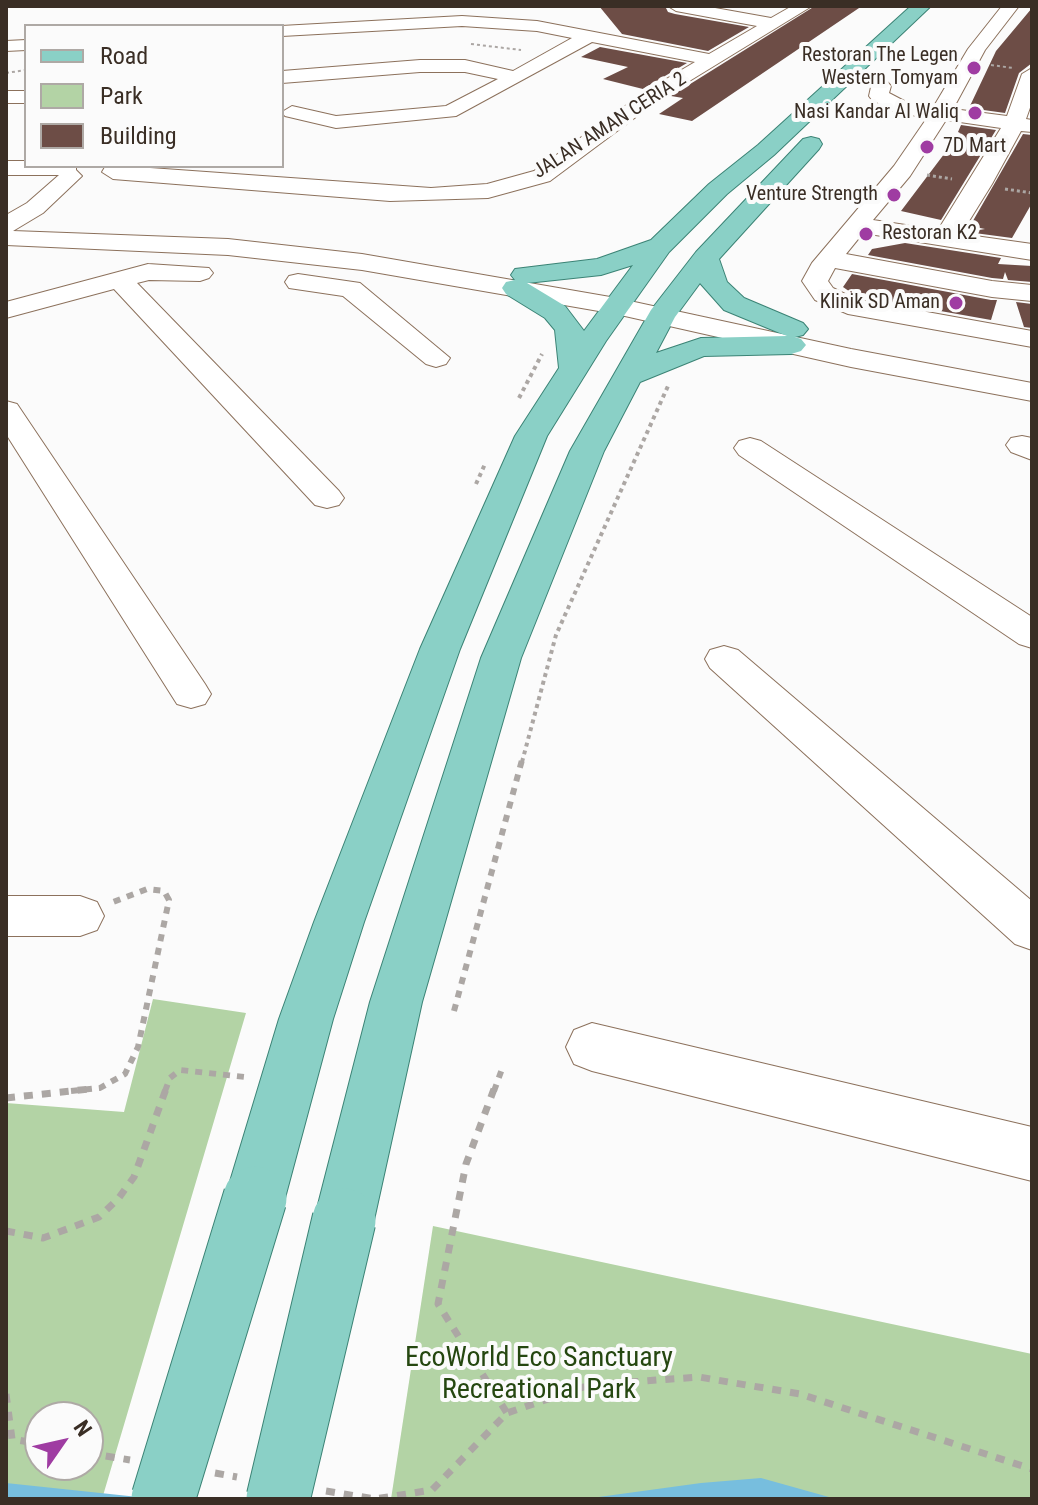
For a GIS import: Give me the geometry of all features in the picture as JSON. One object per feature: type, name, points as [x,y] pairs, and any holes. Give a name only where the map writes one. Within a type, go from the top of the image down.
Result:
[{"type":"main road","points":[[169,1477],[311,1006],[440,649],[531,436],[573,356],[660,246],[718,189],[766,150],[855,64],[922,6]]},
{"type":"main road","points":[[852,101],[879,74]]},
{"type":"main road","points":[[282,1489],[396,1002],[501,658],[587,451],[666,310],[705,258],[831,123]]},
{"type":"main road","points":[[520,281],[601,267],[660,246]]},
{"type":"main road","points":[[705,258],[714,285],[723,295],[792,337]]},
{"type":"main road","points":[[520,281],[569,329],[573,356]]},
{"type":"main road","points":[[631,375],[660,360],[701,347],[792,337]]},
{"type":"street","points":[[676,6],[775,24]]},
{"type":"street","points":[[695,9],[715,6]]},
{"type":"street","name":"JALAN AMAN CERIA 2","points":[[6,168],[110,172],[390,194],[488,191],[542,176],[653,95],[804,6]]},
{"type":"street","points":[[1006,12],[1032,11]]},
{"type":"street","points":[[1006,12],[1020,28]]},
{"type":"street","points":[[1006,12],[902,171],[817,274],[816,286],[835,301],[1032,339]]},
{"type":"street","points":[[284,31],[462,21],[537,26],[712,60]]},
{"type":"street","points":[[292,112],[336,122],[449,112],[589,36]]},
{"type":"street","points":[[284,77],[465,66],[513,77]]},
{"type":"street","points":[[944,240],[1023,125],[1024,71]]},
{"type":"street","points":[[879,74],[879,96],[903,108],[1023,125]]},
{"type":"street","points":[[6,225],[35,208],[68,170]]},
{"type":"street","points":[[76,215],[110,172]]},
{"type":"street","points":[[6,225],[76,215],[298,242],[620,300],[792,337],[980,385],[1032,392]]},
{"type":"street","points":[[857,225],[944,240],[1030,249]]},
{"type":"street","points":[[6,238],[288,252],[520,281]]},
{"type":"street","points":[[827,261],[1032,293]]},
{"type":"street","points":[[6,310],[148,272],[229,276]]},
{"type":"street","points":[[120,280],[327,498]]},
{"type":"street","points":[[277,281],[351,289],[436,358]]},
{"type":"street","points":[[792,337],[1032,374]]},
{"type":"street","points":[[6,410],[191,694]]},
{"type":"street","points":[[750,448],[1032,635]]},
{"type":"street","points":[[724,659],[1032,930]]},
{"type":"street","points":[[6,916],[80,916]]},
{"type":"street","points":[[592,1047],[1032,1154]]},
{"type":"path","points":[[970,63],[1024,71]]},
{"type":"path","points":[[6,68],[12,70],[7,73]]},
{"type":"path","points":[[513,410],[546,347],[573,356]]},
{"type":"path","points":[[454,1011],[556,635],[668,385],[675,379]]},
{"type":"path","points":[[472,496],[478,474],[490,456]]},
{"type":"path","points":[[6,1098],[100,1088],[125,1074],[138,1047],[169,900],[164,891],[147,889],[80,916]]},
{"type":"path","points":[[6,1231],[43,1238],[99,1217],[118,1199],[134,1177],[170,1078],[180,1070],[244,1079],[249,1065]]},
{"type":"path","points":[[502,1069],[466,1164],[438,1304],[507,1413]]},
{"type":"path","points":[[104,1458],[169,1477],[375,1499],[432,1490],[507,1413],[589,1385],[699,1377],[800,1394],[1032,1469]]},
{"type":"path","points":[[6,1394],[12,1439],[24,1441]]},
{"type":"green space","points":[[153,999],[246,1013],[102,1499],[6,1499],[6,1103],[124,1112]]},
{"type":"green space","name":"EcoWorld Eco Sanctuary Recreational Park","points":[[433,1226],[1032,1354],[1032,1499],[391,1499]]},
{"type":"water","points":[[761,1478],[836,1499],[584,1499],[701,1483]]},
{"type":"water","points":[[6,1483],[157,1499],[6,1499]]},
{"type":"building","points":[[599,6],[665,6],[668,12],[675,14],[749,27],[708,51],[622,34]]},
{"type":"building","points":[[815,6],[862,6],[692,121],[659,114],[683,98],[671,96]]},
{"type":"building","points":[[1032,8],[1032,63],[1019,73],[1005,113],[969,108],[996,51]]},
{"type":"building","points":[[600,47],[687,63],[643,89],[603,79],[628,67],[581,57]]},
{"type":"building","points":[[961,125],[996,130],[941,220],[901,211],[960,133]]},
{"type":"building","points":[[1023,134],[1032,135],[1032,203],[1012,238],[967,232],[985,229],[970,226]]},
{"type":"building","points":[[905,243],[1001,258],[998,264],[1032,266],[1032,282],[1008,280],[1005,272],[1003,279],[992,278],[868,255],[872,249]]},
{"type":"building","points":[[852,274],[997,300],[991,320],[856,296],[843,287]]},
{"type":"building","points":[[1016,302],[1032,304],[1032,328],[1024,327]]},
{"type":"place","name":"Restoran The Legen Western Tomyam","points":[[974,68]]},
{"type":"place","name":"Nasi Kandar Al Waliq","points":[[975,113]]},
{"type":"place","name":"7D Mart","points":[[927,147]]},
{"type":"place","name":"Venture Strength","points":[[894,195]]},
{"type":"place","name":"Restoran K2","points":[[866,234]]},
{"type":"place","name":"Klinik SD Aman","points":[[956,303]]}]
